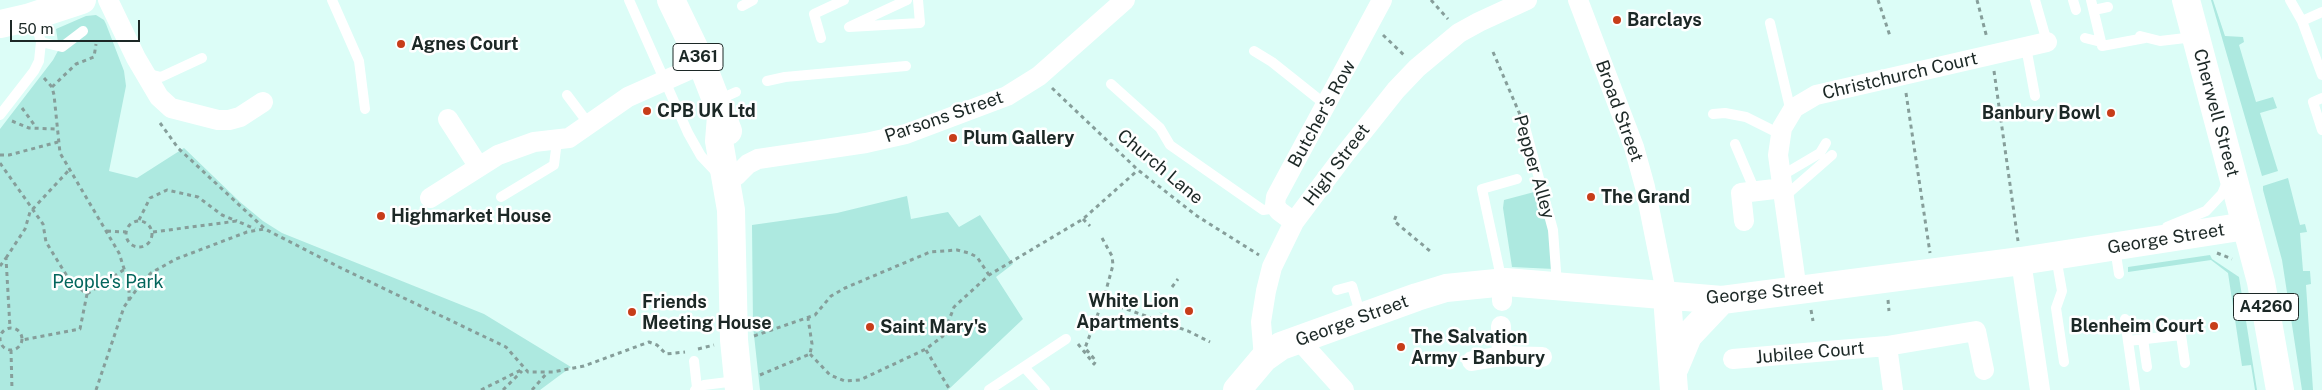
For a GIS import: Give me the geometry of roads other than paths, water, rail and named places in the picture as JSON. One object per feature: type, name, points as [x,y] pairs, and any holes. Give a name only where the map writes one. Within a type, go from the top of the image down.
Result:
[{"type":"street","points":[[0,24],[34,16],[82,0]]},
{"type":"street","points":[[108,0],[145,73],[159,97],[171,108],[180,112],[218,120],[229,120],[240,117],[263,102]]},
{"type":"street","name":"A361","points":[[671,0],[702,64],[724,103],[719,141],[730,178],[734,340],[738,386]]},
{"type":"street","name":"Parsons Street","points":[[730,178],[758,159],[866,143],[906,134],[998,100],[1039,76],[1125,0]]},
{"type":"street","name":"Butcher's Row","points":[[1277,208],[1276,197],[1372,24],[1382,0]]},
{"type":"street","name":"High Street","points":[[1264,358],[1261,322],[1272,267],[1294,222],[1362,133],[1417,68],[1459,33],[1527,0]]},
{"type":"street","name":"Broad Street","points":[[1578,0],[1634,147],[1645,187],[1667,297],[1674,381]]},
{"type":"street","name":"Cherwell Street","points":[[2186,0],[2246,226]]},
{"type":"street","name":"Christchurch Court","points":[[1797,291],[1778,155],[1780,134],[1791,112],[1804,101],[1816,95],[2047,42]]},
{"type":"street","points":[[430,198],[498,155],[534,142],[557,141],[569,138],[628,96],[702,64]]},
{"type":"street","points":[[448,119],[479,167]]},
{"type":"street","points":[[1744,222],[1741,193],[1783,187]]},
{"type":"street","points":[[1277,208],[1294,222]]},
{"type":"street","name":"George Street","points":[[1264,358],[1281,346],[1446,288],[1502,292],[1557,286],[1667,297],[1722,300],[2022,261],[2246,226]]},
{"type":"street","name":"A4260","points":[[2246,226],[2271,333],[2280,390]]},
{"type":"street","points":[[2022,261],[2040,390]]},
{"type":"street","name":"Broad Street","points":[[1674,381],[1688,336],[1722,300]]},
{"type":"street","points":[[1501,326],[1502,356]]},
{"type":"street","name":"Jubilee Court","points":[[1732,359],[1887,346],[1976,331],[1984,370]]},
{"type":"street","points":[[1299,340],[1344,390]]},
{"type":"street","name":"Jubilee Court","points":[[1887,346],[1893,390]]},
{"type":"street","points":[[1472,361],[1502,356],[1542,357]]},
{"type":"street","points":[[1237,390],[1264,358]]},
{"type":"lane","points":[[332,0],[359,61],[365,109]]},
{"type":"lane","points":[[629,0],[694,145],[709,165],[730,178]]},
{"type":"lane","points":[[742,6],[754,0]]},
{"type":"lane","points":[[821,38],[814,14],[844,0]]},
{"type":"lane","points":[[907,0],[849,27],[920,23],[918,0]]},
{"type":"lane","points":[[2035,0],[2047,42]]},
{"type":"lane","points":[[2290,0],[2302,21],[2322,75]]},
{"type":"lane","points":[[2108,6],[2092,5],[2102,46],[2140,36],[2160,41],[2195,37]]},
{"type":"lane","points":[[2302,21],[2322,12]]},
{"type":"lane","points":[[1,114],[36,67],[41,42],[34,16]]},
{"type":"lane","points":[[1770,23],[1791,112]]},
{"type":"lane","points":[[41,42],[62,47],[83,31]]},
{"type":"lane","points":[[2085,38],[2101,42]]},
{"type":"lane","points":[[2026,47],[2035,96]]},
{"type":"lane","points":[[1254,51],[1272,62],[1326,105]]},
{"type":"lane","points":[[145,73],[161,77],[202,58]]},
{"type":"lane","points":[[767,81],[794,76],[906,66]]},
{"type":"lane","points":[[1112,84],[1160,128],[1170,145],[1263,210],[1277,208]]},
{"type":"lane","points":[[567,94],[588,123]]},
{"type":"lane","points":[[2322,98],[2313,102],[2322,130]]},
{"type":"lane","points":[[1713,114],[1725,113],[1746,117],[1780,134]]},
{"type":"lane","name":"Pepper Alley","points":[[1525,127],[1553,230],[1557,286]]},
{"type":"lane","points":[[501,197],[554,165],[557,141]]},
{"type":"lane","points":[[1783,187],[1820,153],[1826,143]]},
{"type":"lane","points":[[1735,144],[1755,191]]},
{"type":"lane","points":[[1783,187],[1832,155]]},
{"type":"lane","points":[[2119,274],[2119,246],[2206,211],[2222,194],[2232,173]]},
{"type":"lane","points":[[1502,292],[1482,189],[1517,179]]},
{"type":"lane","points":[[2056,256],[2062,292],[2056,308],[2064,362]]},
{"type":"lane","points":[[1337,290],[1352,286],[1362,317]]},
{"type":"lane","points":[[2125,319],[2135,390]]},
{"type":"lane","points":[[2128,341],[2181,335],[2185,363]]},
{"type":"lane","points":[[989,390],[1066,339]]},
{"type":"lane","points":[[2144,339],[2147,367]]},
{"type":"lane","points":[[694,361],[696,389],[704,384],[738,386]]},
{"type":"lane","points":[[1024,367],[1045,390]]},
{"type":"place","name":"Barclays","points":[[1617,20]]},
{"type":"place","name":"Agnes Court","points":[[401,44]]},
{"type":"place","name":"CPB UK Ltd","points":[[647,111]]},
{"type":"place","name":"Banbury Bowl","points":[[2111,113]]},
{"type":"place","name":"Plum Gallery","points":[[953,138]]},
{"type":"place","name":"The Grand","points":[[1591,197]]},
{"type":"place","name":"Highmarket House","points":[[381,216]]},
{"type":"place","name":"White Lion Apartments","points":[[1189,311]]},
{"type":"place","name":"Friends Meeting House","points":[[632,312]]},
{"type":"place","name":"Blenheim Court","points":[[2214,326]]},
{"type":"place","name":"Saint Mary's","points":[[870,327]]},
{"type":"place","name":"The Salvation Army - Banbury","points":[[1401,347]]},
{"type":"park label","name":"People's Park","points":[[108,282]]}]
